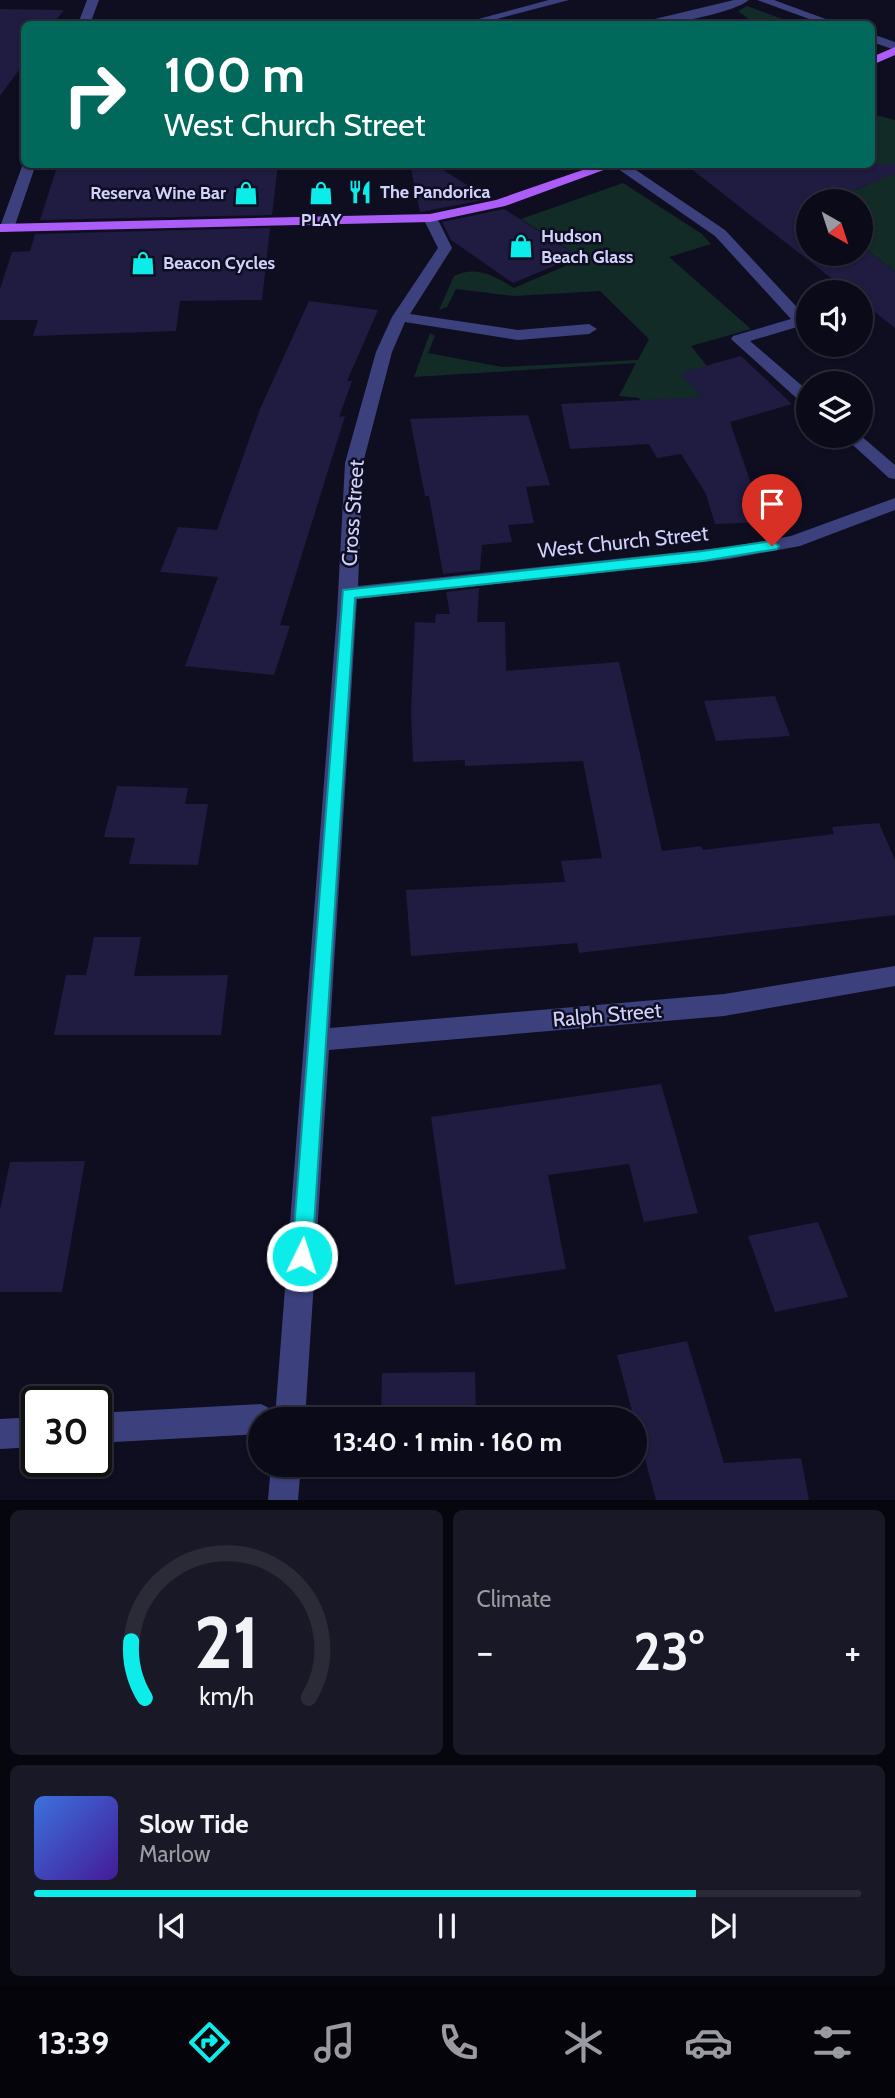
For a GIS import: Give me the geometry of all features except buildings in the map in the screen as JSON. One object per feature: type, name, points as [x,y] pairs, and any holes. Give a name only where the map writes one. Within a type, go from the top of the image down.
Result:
[{"type":"main road","points":[[875,59],[895,49]]},
{"type":"main road","points":[[3,228],[430,218],[514,200],[604,168]]},
{"type":"street","points":[[85,21],[93,0]]},
{"type":"street","points":[[478,21],[563,0]]},
{"type":"street","points":[[655,21],[728,8],[743,0]]},
{"type":"street","points":[[763,0],[824,21]]},
{"type":"street","points":[[875,39],[895,49]]},
{"type":"street","points":[[3,228],[27,168]]},
{"type":"street","points":[[621,168],[720,233],[802,321],[739,339],[796,389]]},
{"type":"street","name":"Cross Street","points":[[277,1407],[318,1040],[348,594],[354,463],[384,352],[400,317],[445,248],[430,218]]},
{"type":"street","points":[[400,317],[517,335],[589,329]]},
{"type":"street","points":[[865,448],[895,474]]},
{"type":"street","name":"West Church Street","points":[[348,594],[755,549],[794,542],[895,504]]},
{"type":"street","name":"Ralph Street","points":[[318,1040],[724,1005],[895,976]]},
{"type":"street","points":[[112,1427],[248,1420]]},
{"type":"street","points":[[0,1434],[21,1433]]},
{"type":"street","points":[[283,1500],[285,1477]]},
{"type":"green space","points":[[747,6],[788,21],[744,21],[750,20],[738,11]]},
{"type":"green space","points":[[875,115],[895,120],[895,271],[873,255],[873,189],[857,189],[872,183],[872,168],[875,168]]},
{"type":"green space","points":[[623,183],[702,234],[711,244],[669,257],[751,329],[691,346],[707,366],[728,423],[656,432],[639,398],[619,396],[636,363],[414,377],[430,333],[435,336],[428,353],[502,367],[638,360],[649,339],[600,291],[514,296],[456,289],[447,307],[439,310],[454,276],[462,273],[485,273],[514,288],[572,263],[568,260],[577,255],[521,219]]},
{"type":"place","name":"The Pandorica","points":[[360,192]]},
{"type":"place","name":"Reserva Wine Bar","points":[[246,193]]},
{"type":"place","name":"PLAY","points":[[321,193]]},
{"type":"place","name":"Hudson Beach Glass","points":[[521,246]]},
{"type":"place","name":"Beacon Cycles","points":[[143,263]]},
{"type":"route","points":[[302,1256],[348,594],[703,556],[772,546]]}]
